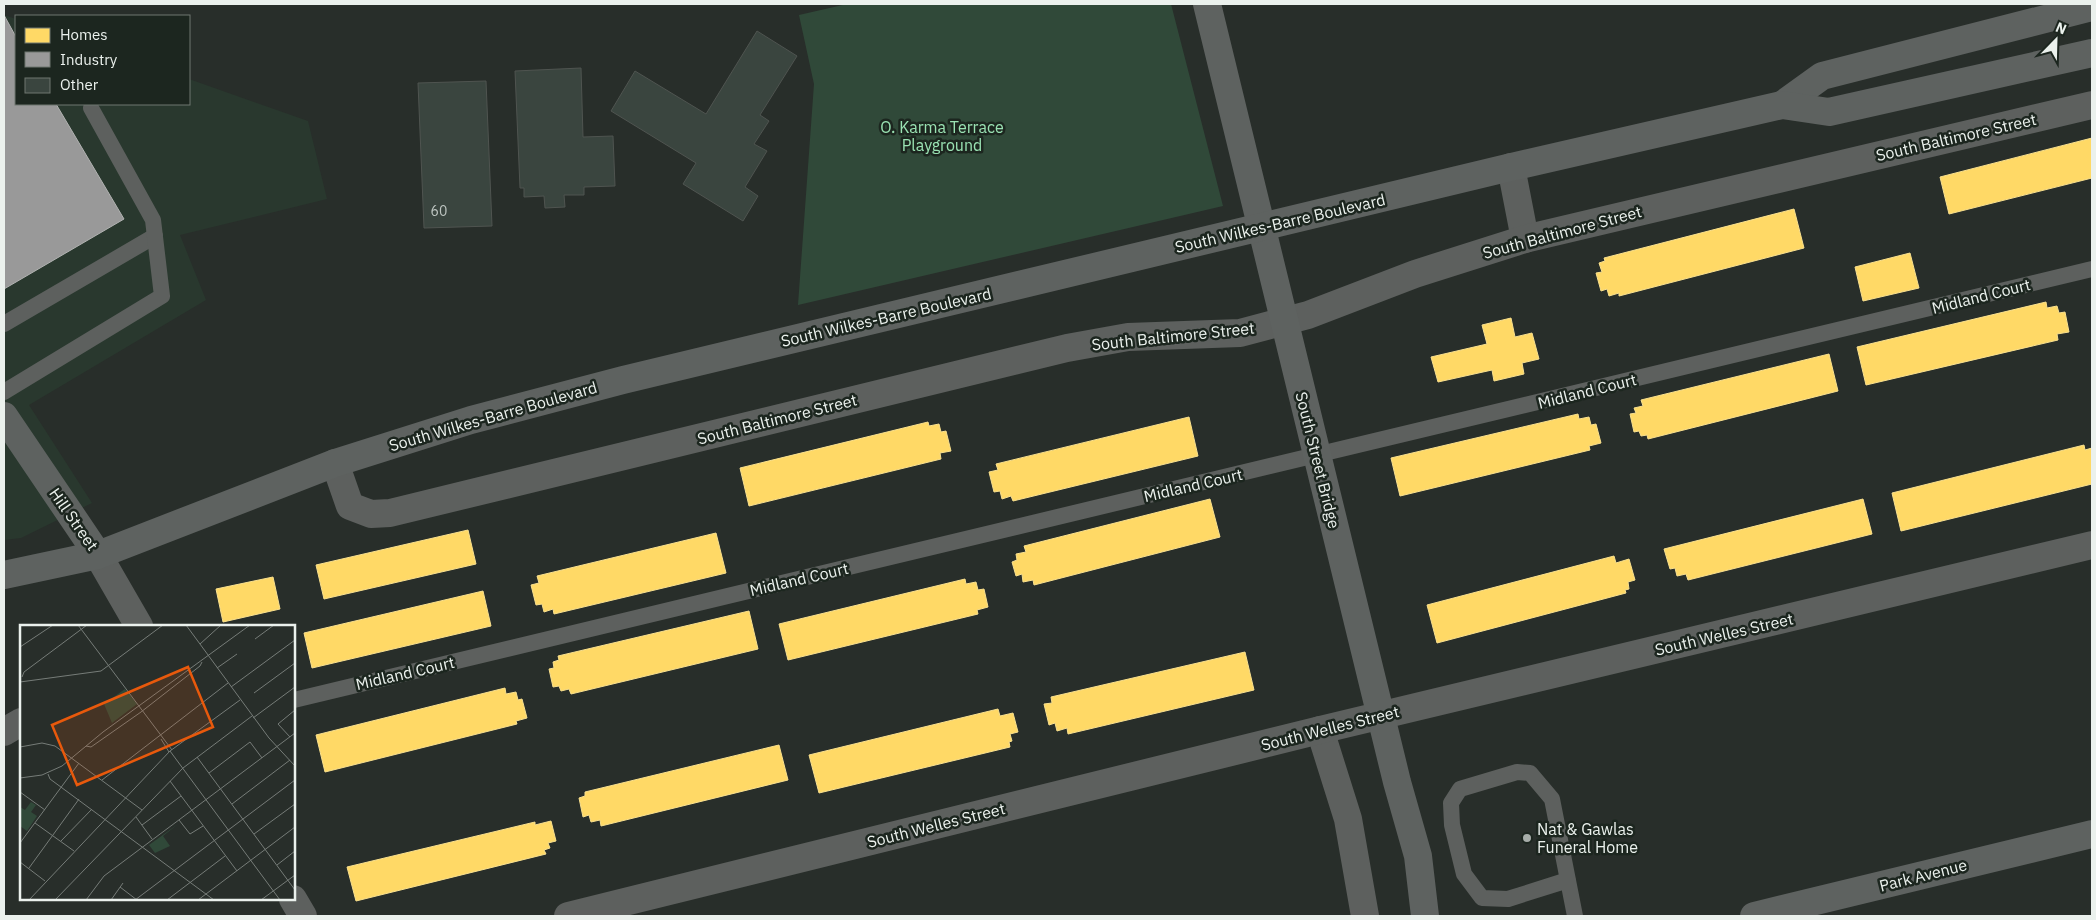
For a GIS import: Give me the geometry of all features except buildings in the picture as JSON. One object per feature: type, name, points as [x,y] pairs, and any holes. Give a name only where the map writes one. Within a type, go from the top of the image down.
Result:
[{"type":"main road","name":"South Street Bridge","points":[[1207,4],[1397,782],[1418,856],[1425,916]]},
{"type":"main road","name":"South Wilkes-Barre Boulevard","points":[[4,575],[98,555],[335,462],[471,420],[623,380],[1782,104],[1822,76],[2092,7]]},
{"type":"main road","name":"South Wilkes-Barre Boulevard","points":[[1782,104],[1829,112],[2092,53]]},
{"type":"main road","name":"Hill Street","points":[[7,426],[98,555]]},
{"type":"main road","name":"Park Avenue","points":[[1754,916],[2092,834]]},
{"type":"street","name":"South Baltimore Street","points":[[335,462],[350,506],[371,514],[390,513],[1066,348],[1128,337],[1240,333],[1308,315],[1415,274],[1525,239],[2092,100]]},
{"type":"street","points":[[1511,167],[1525,239]]},
{"type":"street","name":"South Welles Street","points":[[568,916],[1320,730],[2092,546]]},
{"type":"street","name":"Hill Street","points":[[98,555],[138,625]]},
{"type":"street","points":[[4,732],[20,723]]},
{"type":"street","points":[[1320,730],[1348,818],[1365,916]]},
{"type":"street","points":[[294,900],[303,916]]},
{"type":"lane","points":[[4,392],[162,296],[153,220],[91,108]]},
{"type":"lane","points":[[4,324],[155,236]]},
{"type":"lane","name":"Midland Court","points":[[295,700],[2092,269]]},
{"type":"lane","points":[[1568,880],[1508,899],[1482,898],[1464,874],[1452,825],[1451,803],[1460,789],[1517,772],[1530,773],[1552,799],[1568,880],[1575,916]]},
{"type":"shaded area","points":[[4,15],[15,19],[15,105],[190,105],[190,79],[308,121],[327,199],[180,235],[206,300],[29,405],[92,503],[21,538],[4,540]]},
{"type":"green space","name":"O. Karma Terrace Playground","points":[[847,4],[1171,4],[1223,206],[798,305],[814,84],[799,15]]},
{"type":"place","name":"Nat & Gawlas Funeral Home","points":[[1527,838]]}]
